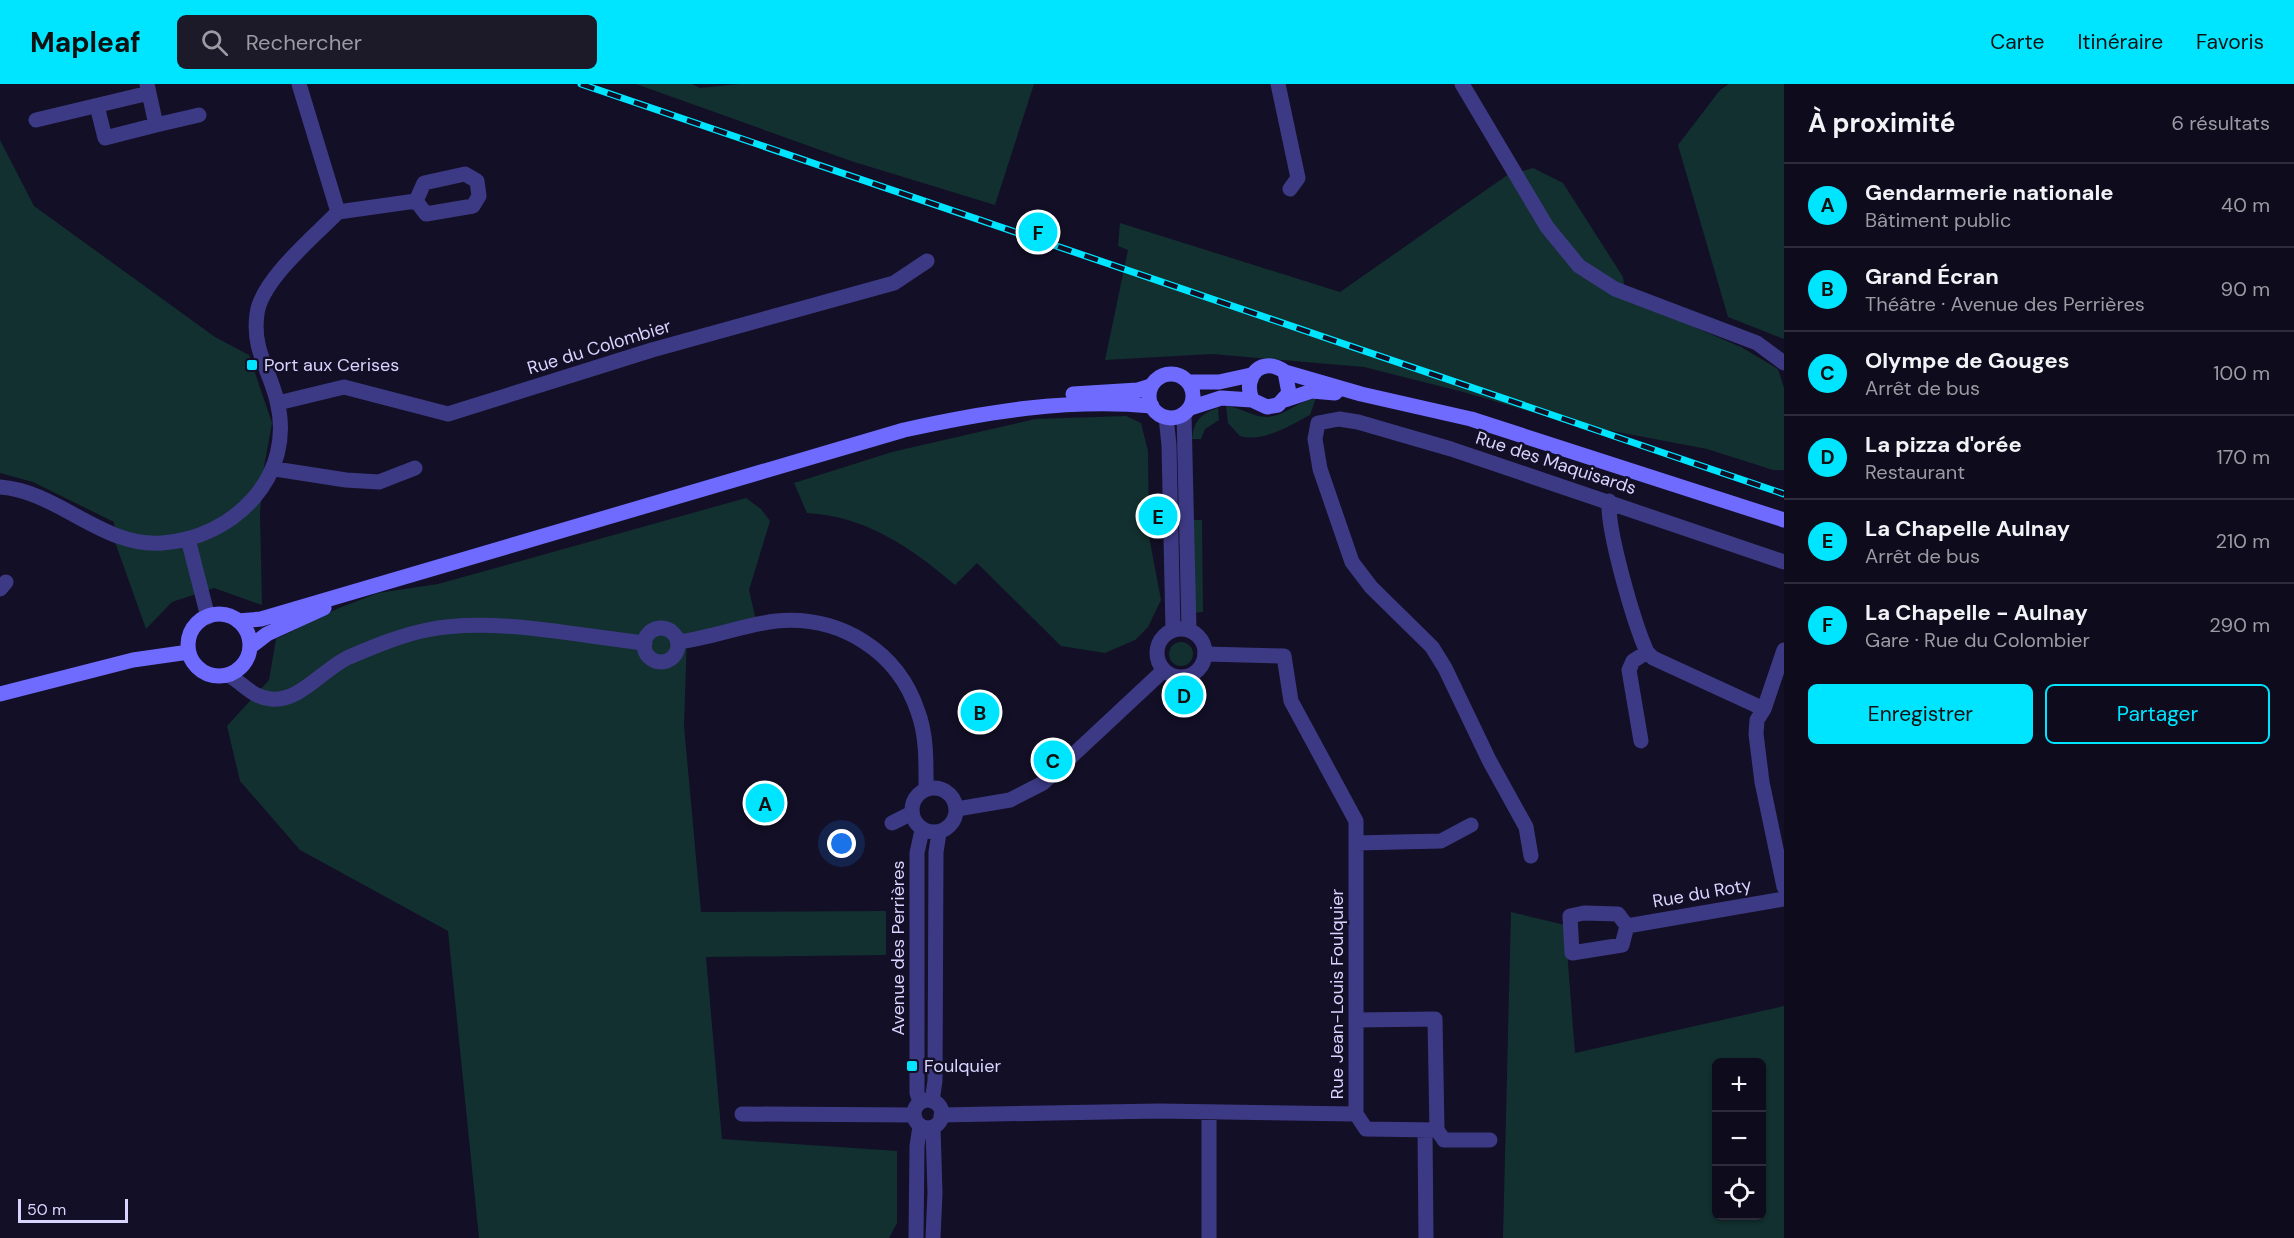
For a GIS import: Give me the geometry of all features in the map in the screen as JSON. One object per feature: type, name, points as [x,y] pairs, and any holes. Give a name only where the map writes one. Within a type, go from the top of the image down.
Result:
[{"type":"main road","points":[[1252,400],[1248,383],[1251,375],[1260,366],[1268,364],[1285,372],[1361,394],[1471,419],[1784,520]]},
{"type":"main road","points":[[1285,372],[1290,386],[1285,400]]},
{"type":"main road","points":[[238,621],[261,618],[904,430],[967,407],[999,401],[1137,390],[1151,386],[1162,376],[1170,374],[1189,382],[1219,382],[1251,375]]},
{"type":"main road","points":[[1187,411],[1192,399],[1189,382]]},
{"type":"main road","points":[[1151,386],[1149,396],[1152,406],[1157,413],[1166,417],[1221,398],[1252,400],[1267,407],[1278,405],[1285,400],[1312,391],[1361,394]]},
{"type":"main road","points":[[904,430],[973,415],[1036,406],[1116,402],[1152,406]]},
{"type":"main road","points":[[249,647],[267,634],[375,584]]},
{"type":"main road","points":[[208,616],[228,616],[238,621],[244,628],[249,647],[243,664],[228,675],[218,676],[200,669],[189,652],[190,635],[194,627],[208,616]]},
{"type":"main road","points":[[0,694],[133,660],[189,652]]},
{"type":"street","points":[[299,84],[338,212]]},
{"type":"street","points":[[1278,84],[1298,178],[1290,189]]},
{"type":"street","points":[[1462,84],[1547,227],[1579,266],[1615,289],[1757,343],[1784,363]]},
{"type":"street","points":[[36,120],[97,106],[148,88],[156,125]]},
{"type":"street","points":[[97,106],[105,138],[199,114]]},
{"type":"street","points":[[0,487],[13,488],[47,501],[111,534],[133,541],[161,543],[188,539],[214,530],[246,509],[275,469],[279,447],[278,403],[257,349],[257,312],[268,286],[338,212],[416,201]]},
{"type":"street","name":"Rue du Colombier","points":[[278,403],[344,387],[448,414],[652,350],[894,283],[927,261]]},
{"type":"street","points":[[1187,411],[1189,630]]},
{"type":"street","points":[[1166,417],[1169,445],[1173,630]]},
{"type":"street","name":"Rue des Maquisards","points":[[1531,856],[1526,827],[1489,760],[1445,668],[1432,647],[1371,587],[1352,562],[1320,470],[1315,429],[1325,420],[1358,422],[1451,449],[1784,562]]},
{"type":"street","points":[[275,469],[346,480],[380,482],[415,468]]},
{"type":"street","points":[[1609,501],[1608,512],[1615,546],[1647,652],[1653,658],[1764,709]]},
{"type":"street","points":[[188,539],[208,616]]},
{"type":"street","points":[[678,642],[775,621],[796,620],[833,626],[856,636],[880,652],[895,668],[912,697],[924,737],[926,789]]},
{"type":"street","points":[[228,675],[262,698],[274,700],[293,696],[332,666],[349,657],[423,630],[464,624],[645,643]]},
{"type":"street","points":[[663,628],[673,633],[678,642],[673,656],[664,661],[650,657],[645,643],[653,630],[663,628]]},
{"type":"street","points":[[1173,630],[1189,630],[1201,640],[1205,654],[1199,669],[1186,677],[1170,675],[1164,670],[1157,656],[1157,647],[1160,640],[1173,630]]},
{"type":"street","points":[[1784,650],[1764,709],[1757,720],[1756,734],[1762,782],[1784,887]]},
{"type":"street","points":[[1641,741],[1629,670],[1633,661],[1647,652]]},
{"type":"street","name":"Rue Jean-Louis Foulquier","points":[[742,1114],[1356,1114],[1356,821],[1291,701],[1284,656],[1205,654]]},
{"type":"street","points":[[957,808],[1010,800],[1043,783],[1164,670]]},
{"type":"street","points":[[936,788],[946,791],[954,798],[957,808],[956,819],[949,828],[939,833],[922,830],[915,822],[912,813],[913,803],[926,789],[936,788]]},
{"type":"street","points":[[892,823],[912,813]]},
{"type":"street","points":[[1356,843],[1441,841],[1471,825]]},
{"type":"street","name":"Avenue des Perrières","points":[[922,830],[917,853],[917,1093],[927,1114],[935,1193],[933,1238]]},
{"type":"street","name":"Avenue des Perrières","points":[[916,1238],[917,1146],[935,1081],[936,852],[939,833]]},
{"type":"street","name":"Rue du Roty","points":[[1627,926],[1784,899]]},
{"type":"street","points":[[1356,1020],[1435,1019],[1426,1238]]},
{"type":"street","points":[[1209,1113],[1209,1238]]},
{"type":"street","points":[[1356,1114],[1366,1129],[1431,1130],[1444,1140],[1490,1140]]},
{"type":"green space","points":[[636,84],[692,84],[700,88],[740,84],[1034,84],[995,205],[851,161]]},
{"type":"green space","points":[[1729,84],[1784,84],[1784,339],[1728,317],[1678,145],[1720,90]]},
{"type":"green space","points":[[0,140],[34,206],[215,337],[249,355],[272,423],[264,467],[260,512],[262,605],[214,588],[172,602],[146,629],[115,542],[114,522],[33,482],[0,473]]},
{"type":"green space","points":[[1533,168],[1563,183],[1623,277],[1626,298],[1741,347],[1778,369],[1784,388],[1784,470],[1773,470],[1707,449],[1565,422],[1467,393],[1364,367],[1212,354],[1105,360],[1128,250],[1118,246],[1120,223],[1340,292],[1506,176]]},
{"type":"green space","points":[[1316,398],[1310,415],[1267,435],[1249,438],[1240,436],[1228,423],[1226,406],[1267,417],[1280,414]]},
{"type":"green space","points":[[1218,408],[1219,420],[1205,429],[1201,439],[1192,439],[1194,427],[1199,419]]},
{"type":"green space","points":[[1126,416],[1141,423],[1148,451],[1149,536],[1161,600],[1148,627],[1135,640],[1105,653],[1061,646],[977,563],[955,585],[922,559],[887,536],[849,520],[807,513],[794,483],[892,452],[1035,419]]},
{"type":"green space","points":[[746,498],[761,509],[770,521],[749,590],[756,620],[687,635],[684,726],[701,912],[886,911],[886,955],[706,957],[722,1139],[897,1151],[897,1223],[889,1238],[479,1238],[448,931],[300,850],[240,781],[227,726],[269,680],[276,639],[339,608],[378,593],[438,584]]},
{"type":"green space","points":[[1191,520],[1202,520],[1203,612],[1192,613]]},
{"type":"green space","points":[[1181,642],[1190,645],[1193,654],[1190,663],[1181,666],[1172,663],[1169,654],[1172,645]]},
{"type":"green space","points":[[1511,912],[1565,925],[1575,1053],[1784,1006],[1784,1238],[1503,1238]]},
{"type":"railway","points":[[581,84],[1784,494]]},
{"type":"place","name":"La Chapelle - Aulnay","points":[[1038,232]]},
{"type":"place","name":"Port aux Cerises","points":[[252,365]]},
{"type":"place","name":"La Chapelle Aulnay","points":[[1158,516]]},
{"type":"place","name":"La pizza d'orée","points":[[1184,695]]},
{"type":"place","name":"Grand Écran","points":[[980,712]]},
{"type":"place","name":"Olympe de Gouges","points":[[1053,760]]},
{"type":"place","name":"Gendarmerie nationale","points":[[765,803]]},
{"type":"place","name":"Foulquier","points":[[912,1066]]}]
